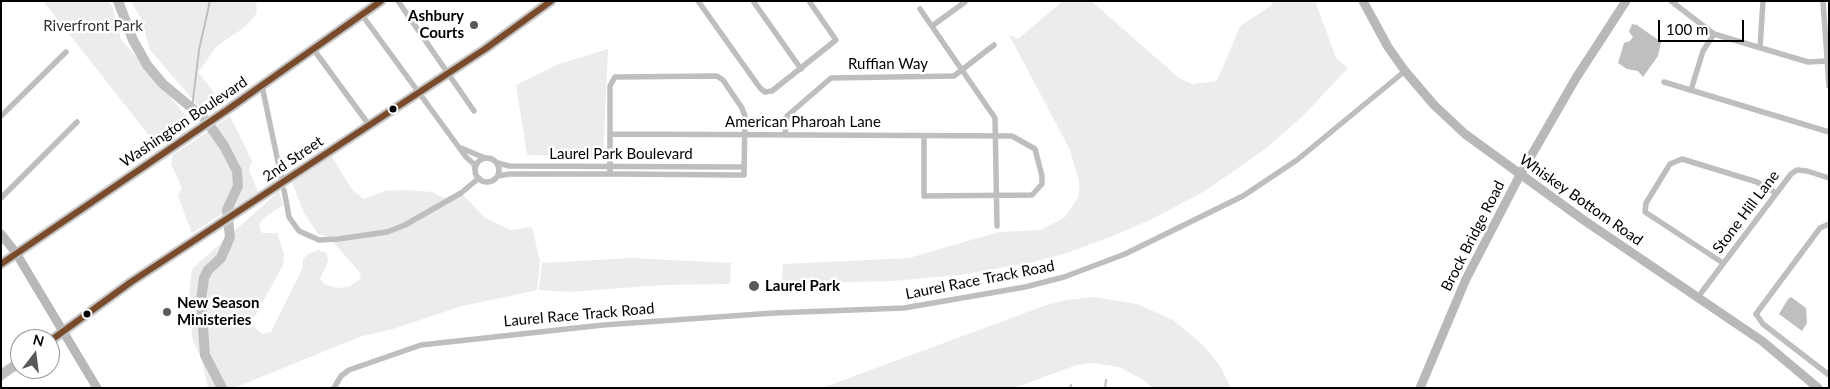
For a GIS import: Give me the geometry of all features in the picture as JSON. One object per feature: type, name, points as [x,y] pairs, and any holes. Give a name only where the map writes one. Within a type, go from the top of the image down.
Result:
[{"type":"main road","name":"Washington Boulevard","points":[[1,264],[185,140],[381,1]]},
{"type":"main road","name":"2nd Street","points":[[60,334],[131,282],[448,74],[551,1]]},
{"type":"street","points":[[398,1],[474,111]]},
{"type":"street","points":[[698,1],[762,91],[772,91],[836,40],[809,1]]},
{"type":"street","points":[[753,1],[801,69]]},
{"type":"street","name":"Whiskey Bottom Road","points":[[1363,1],[1388,47],[1405,70],[1448,118],[1520,175],[1762,341],[1818,388]]},
{"type":"street","name":"Brock Bridge Road","points":[[1420,388],[1466,279],[1520,175],[1576,78],[1626,1]]},
{"type":"street","points":[[1760,48],[1763,1]]},
{"type":"street","points":[[1822,1],[1829,86]]},
{"type":"street","points":[[932,26],[965,2]]},
{"type":"street","points":[[1675,2],[1714,34],[1808,62],[1827,61]]},
{"type":"street","points":[[920,9],[992,112],[996,125],[997,226]]},
{"type":"street","points":[[284,190],[289,217],[299,231],[320,240],[338,240],[387,232],[405,225],[461,193],[479,178],[474,164],[362,15]]},
{"type":"street","points":[[1691,90],[1703,51],[1714,34]]},
{"type":"street","name":"Ruffian Way","points":[[785,135],[786,116],[831,78],[954,76],[994,45]]},
{"type":"street","points":[[314,50],[369,125]]},
{"type":"street","points":[[1,116],[66,52]]},
{"type":"street","name":"Laurel Race Track Road","points":[[334,388],[341,376],[356,367],[420,345],[603,325],[774,313],[904,308],[1025,287],[1064,277],[1125,254],[1243,196],[1297,160],[1405,70]]},
{"type":"street","points":[[610,174],[610,86],[613,79],[618,76],[720,78],[742,108],[745,134],[744,167]]},
{"type":"street","points":[[1664,82],[1828,130]]},
{"type":"street","points":[[262,86],[281,176]]},
{"type":"street","points":[[1,198],[77,122]]},
{"type":"street","name":"American Pharoah Lane","points":[[610,134],[1012,136],[1035,149],[1042,176],[1042,184],[1032,195],[996,195]]},
{"type":"street","points":[[924,136],[924,196],[996,195]]},
{"type":"street","name":"Laurel Park Boulevard","points":[[461,148],[485,158],[493,159],[498,164],[509,166],[744,167],[744,175],[509,174],[498,176],[488,182],[479,178]]},
{"type":"street","points":[[475,169],[478,162],[485,158]]},
{"type":"street","points":[[1723,263],[1646,212],[1646,203],[1670,164],[1682,159],[1757,182],[1776,193]]},
{"type":"street","points":[[498,164],[500,168],[498,176]]},
{"type":"street","name":"Stone Hill Lane","points":[[1698,297],[1791,174],[1797,170],[1829,178]]},
{"type":"street","points":[[1829,224],[1820,228],[1756,314],[1763,324],[1829,375]]},
{"type":"street","points":[[1,234],[16,253],[96,388]]},
{"type":"green space","name":"Riverfront Park","points":[[43,1],[107,1],[112,6],[121,39],[193,124],[159,148]]},
{"type":"green space","points":[[130,1],[256,1],[257,13],[245,27],[217,46],[198,72],[223,104],[206,115],[150,50],[141,18]]},
{"type":"green space","points":[[1063,1],[1091,1],[1179,78],[1192,84],[1217,81],[1240,26],[1272,5],[1273,1],[1315,1],[1336,58],[1348,68],[1302,117],[1265,149],[1205,191],[1152,219],[1115,235],[1067,253],[1029,263],[960,275],[893,281],[782,284],[783,264],[909,258],[999,232],[1041,230],[1065,217],[1079,196],[1079,180],[1069,148],[1009,35],[1018,39]]},
{"type":"green space","points":[[608,49],[603,156],[527,155],[516,85],[559,64]]},
{"type":"green space","points":[[230,116],[252,161],[249,170],[258,192],[192,233],[178,196],[182,188],[171,164],[173,155]]},
{"type":"green space","points":[[331,155],[353,191],[364,199],[384,191],[432,192],[444,198],[461,193],[485,218],[511,230],[532,227],[540,261],[537,290],[459,307],[393,329],[362,336],[234,388],[208,388],[202,361],[192,337],[191,318],[187,313],[192,269],[279,191],[283,205],[265,217],[259,225],[262,233],[277,233],[284,254],[283,265],[252,322],[256,329],[262,334],[271,332],[303,267],[303,259],[308,254],[318,250],[327,253],[328,261],[320,279],[324,284],[336,288],[348,287],[359,280],[361,274],[329,237],[318,234],[304,213],[292,182]]},
{"type":"green space","points":[[631,258],[731,263],[730,284],[661,285],[569,292],[539,290],[542,263]]},
{"type":"green space","points":[[1093,297],[1137,304],[1173,320],[1203,345],[1220,366],[1231,388],[1153,388],[1142,379],[1119,367],[1091,363],[1077,365],[1014,388],[822,388],[1041,307],[1061,301]]},
{"type":"shaded area","points":[[1632,24],[1637,25],[1661,42],[1658,56],[1643,77],[1638,71],[1627,69],[1618,63],[1624,43],[1630,41],[1633,37],[1629,32]]},
{"type":"shaded area","points":[[1791,297],[1806,308],[1807,323],[1802,331],[1779,314]]},
{"type":"waterway","points":[[118,1],[133,40],[147,65],[163,84],[205,119],[224,146],[237,171],[238,186],[227,210],[230,237],[221,258],[208,270],[204,278],[201,300],[205,355],[222,388]]},
{"type":"waterway","points":[[192,108],[199,50],[210,1]]},
{"type":"waterway","points":[[1105,388],[1106,380]]},
{"type":"transit line","points":[[1,264],[227,110],[381,1]]},
{"type":"transit line","points":[[60,334],[131,282],[485,49],[551,1]]},
{"type":"place","name":"Ashbury Courts","points":[[474,25]]},
{"type":"place","name":"Laurel Park","points":[[754,286]]},
{"type":"place","name":"New Season Ministeries","points":[[167,312]]}]
